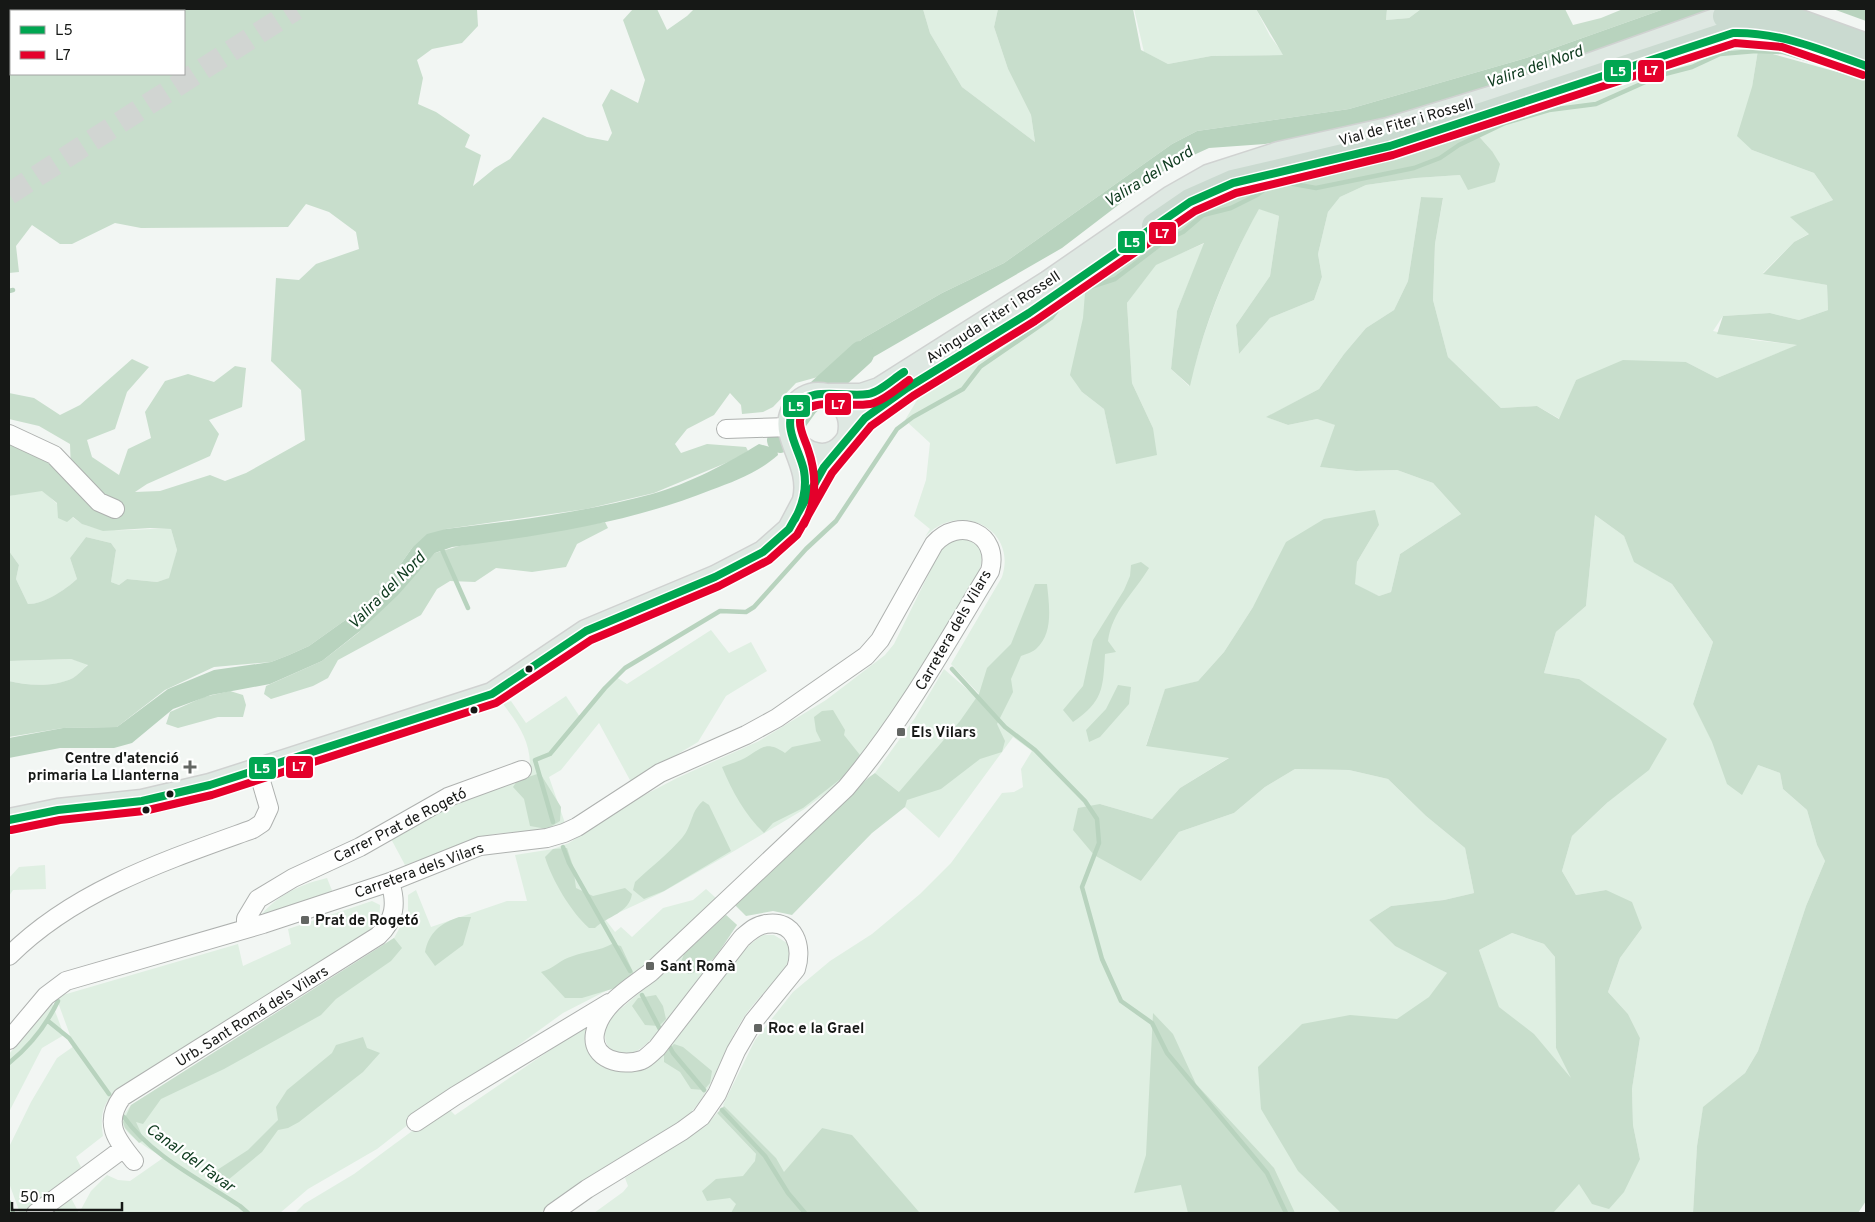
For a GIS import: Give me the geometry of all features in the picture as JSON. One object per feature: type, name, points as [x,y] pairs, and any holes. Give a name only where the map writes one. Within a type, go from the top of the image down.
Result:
[{"type":"highway","points":[[1726,16],[1751,9]]},
{"type":"highway","points":[[1762,9],[1866,47]]},
{"type":"highway","points":[[1807,9],[1866,28]]},
{"type":"highway","points":[[1151,220],[1233,183],[1390,146],[1733,33],[1749,32],[1780,37],[1866,66]]},
{"type":"main road","name":"Vial de Fiter i Rossell","points":[[1151,220],[1208,176],[1279,153],[1388,129],[1529,86],[1726,16]]},
{"type":"main road","name":"Avinguda Fiter i Rossell","points":[[830,395],[870,394],[904,381],[1029,313],[1151,220]]},
{"type":"main road","points":[[9,820],[58,810],[142,801],[258,771],[492,694],[586,631],[715,577],[763,552],[789,529],[816,478],[842,443],[904,381]]},
{"type":"main road","points":[[791,432],[802,449],[816,455],[826,455],[842,443],[851,426],[846,406],[830,395],[820,394],[801,400],[790,417],[791,432],[805,476],[802,506]]},
{"type":"street","points":[[726,429],[791,432]]},
{"type":"street","points":[[9,434],[54,455],[98,502],[114,509]]},
{"type":"street","name":"Carretera dels Vilars","points":[[9,1040],[46,996],[66,981],[246,929],[390,882],[480,846],[564,833],[660,773],[777,718],[866,656],[880,640],[934,544],[942,535],[963,529],[981,536],[991,553],[993,561],[990,571],[919,689],[874,755],[846,788],[651,972],[607,1008],[595,1033],[595,1045],[602,1055],[623,1063],[644,1059],[658,1046],[742,938],[755,928],[765,924],[777,924],[793,934],[799,945],[799,958],[796,969],[753,1022],[736,1051],[717,1094],[701,1116],[682,1131],[587,1189],[553,1213]]},
{"type":"street","name":"Carrer Prat de Rogetó","points":[[246,929],[246,919],[258,899],[292,878],[360,847],[448,797],[522,770]]},
{"type":"street","points":[[9,956],[51,919],[146,868],[253,829],[262,823],[269,808],[258,771]]},
{"type":"street","name":"Urb. Sant Romá dels Vilars","points":[[36,1213],[129,1154],[112,1122],[114,1112],[122,1097],[378,936],[392,922],[394,913],[393,893],[390,882]]},
{"type":"street","points":[[416,1122],[455,1096],[620,996]]},
{"type":"shaded area","points":[[9,9],[477,9],[478,26],[462,43],[432,49],[417,60],[423,78],[418,104],[436,112],[470,135],[465,147],[481,155],[473,186],[495,168],[510,159],[543,117],[587,137],[608,141],[612,133],[602,105],[611,89],[638,103],[645,80],[623,20],[633,9],[657,9],[667,30],[694,9],[923,9],[930,33],[962,87],[1035,142],[1031,115],[1008,69],[994,27],[998,9],[1133,9],[1141,50],[1168,64],[1211,56],[1283,55],[1256,9],[1387,9],[1386,20],[1409,18],[1421,9],[1565,9],[1573,25],[1601,18],[1623,9],[1664,9],[1526,58],[1349,109],[1197,131],[1172,144],[1004,263],[942,293],[862,339],[825,375],[796,383],[773,407],[763,412],[742,414],[741,405],[730,393],[714,415],[687,429],[675,444],[681,453],[707,444],[746,447],[748,451],[733,460],[654,493],[586,509],[446,529],[412,548],[383,589],[351,616],[309,646],[271,662],[214,667],[165,690],[117,727],[63,728],[9,737],[9,681],[33,685],[58,683],[73,678],[88,665],[71,659],[9,661],[9,551],[19,565],[16,579],[28,604],[41,602],[54,596],[77,579],[70,558],[86,537],[111,543],[116,550],[111,582],[119,585],[127,579],[157,582],[169,578],[177,550],[171,529],[150,528],[103,531],[82,524],[73,517],[67,522],[58,518],[57,503],[42,491],[9,496],[9,443],[71,470],[70,444],[39,426],[9,419],[9,393],[34,398],[60,415],[80,405],[132,359],[149,367],[127,392],[115,429],[87,440],[92,457],[119,475],[128,449],[151,438],[145,412],[165,381],[188,374],[214,382],[235,366],[246,368],[242,407],[209,420],[219,434],[210,456],[147,484],[135,492],[160,491],[210,475],[225,481],[246,473],[305,440],[301,390],[271,361],[276,278],[299,280],[316,264],[359,249],[356,232],[329,212],[306,204],[288,227],[141,228],[115,223],[72,244],[60,244],[32,225],[16,246],[19,272],[9,273]]},
{"type":"shaded area","points":[[923,9],[998,9],[994,27],[1008,69],[1031,115],[1035,142],[962,87],[930,33]]},
{"type":"shaded area","points":[[1134,9],[1256,9],[1270,36],[1284,55],[1211,56],[1168,64],[1144,52]]},
{"type":"shaded area","points":[[1387,9],[1421,9],[1409,18],[1386,20]]},
{"type":"shaded area","points":[[1726,46],[1758,50],[1752,87],[1752,150],[1814,173],[1833,200],[1791,217],[1810,233],[1794,242],[1763,273],[1827,285],[1828,310],[1799,320],[1770,313],[1723,316],[1713,331],[1753,340],[1798,345],[1717,378],[1686,362],[1576,380],[1560,419],[1537,406],[1501,408],[1448,357],[1433,300],[1435,244],[1443,199],[1421,197],[1408,281],[1394,310],[1366,328],[1344,354],[1319,389],[1267,417],[1288,425],[1317,419],[1336,425],[1320,467],[1356,471],[1397,470],[1433,483],[1461,514],[1400,554],[1391,592],[1379,596],[1354,585],[1357,562],[1379,525],[1253,607],[1224,652],[1198,681],[1165,690],[1146,745],[1230,757],[1180,788],[1152,819],[1100,804],[1141,881],[1179,832],[1234,813],[1265,787],[1295,769],[1349,770],[1388,779],[1426,816],[1465,848],[1474,893],[1444,900],[1391,906],[1369,920],[1395,946],[1431,963],[1498,1006],[1479,950],[1512,933],[1544,944],[1555,957],[1556,1048],[1640,1159],[1633,1125],[1632,1089],[1640,1038],[1628,1014],[1608,992],[1620,958],[1642,928],[1606,890],[1576,895],[1562,871],[1572,836],[1608,802],[1579,679],[1544,673],[1556,632],[1586,606],[1595,515],[1624,536],[1635,562],[1672,584],[1713,642],[1693,704],[1712,741],[1758,765],[1780,773],[1783,789],[1807,810],[1817,845],[1825,861],[1806,906],[1758,1051],[1745,1073],[1703,1108],[1697,1146],[1693,1213],[920,1213],[896,1187],[822,1128],[784,1173],[771,1154],[723,1105],[755,1040],[793,992],[830,961],[872,934],[920,894],[951,863],[1002,793],[1014,792],[1023,787],[1021,769],[1032,751],[1013,737],[939,838],[895,798],[899,792],[875,773],[915,718],[944,669],[976,697],[979,694],[951,664],[1002,577],[1005,560],[1001,545],[993,533],[982,525],[968,520],[953,521],[938,526],[925,537],[930,529],[914,516],[926,480],[930,443],[905,420],[922,392],[1086,280],[1082,392],[1104,409],[1116,463],[1153,428],[1132,383],[1127,303],[1156,264],[1205,243],[1177,311],[1171,369],[1189,386],[1202,340],[1218,295],[1237,251],[1259,208],[1279,216],[1270,276],[1236,325],[1239,354],[1270,318],[1314,300],[1322,277],[1318,254],[1328,212],[1340,197],[1366,185],[1416,178],[1460,175],[1492,151],[1475,132]]},
{"type":"shaded area","points":[[1758,50],[1866,80],[1866,1201],[1858,1213],[1693,1213],[1697,1146],[1703,1107],[1745,1073],[1758,1051],[1806,906],[1825,861],[1817,845],[1807,810],[1783,789],[1780,773],[1758,765],[1742,795],[1727,784],[1712,742],[1693,704],[1713,642],[1672,584],[1634,562],[1624,536],[1595,515],[1586,606],[1556,632],[1544,673],[1579,679],[1667,739],[1649,770],[1608,802],[1572,836],[1562,871],[1576,895],[1606,890],[1632,902],[1642,928],[1620,958],[1608,992],[1628,1014],[1640,1038],[1632,1089],[1633,1125],[1640,1159],[1624,1192],[1609,1209],[1592,1204],[1579,1184],[1553,1213],[1341,1213],[1298,1171],[1261,1109],[1258,1067],[1302,1024],[1350,1015],[1397,1019],[1429,997],[1447,973],[1395,946],[1369,920],[1391,906],[1444,900],[1474,893],[1465,848],[1426,816],[1388,779],[1349,770],[1295,769],[1265,787],[1234,813],[1179,832],[1141,881],[1094,855],[1073,830],[1078,808],[1100,804],[1152,819],[1180,788],[1229,758],[1146,746],[1165,689],[1198,681],[1224,652],[1253,607],[1286,542],[1324,519],[1375,510],[1379,525],[1357,562],[1355,584],[1379,596],[1391,592],[1400,554],[1461,514],[1433,483],[1397,470],[1356,471],[1320,467],[1335,425],[1317,419],[1288,425],[1266,417],[1319,389],[1344,354],[1366,328],[1394,310],[1408,281],[1421,197],[1443,198],[1435,244],[1433,300],[1448,357],[1501,408],[1537,406],[1559,419],[1576,380],[1623,360],[1686,362],[1717,378],[1797,345],[1717,334],[1723,316],[1770,313],[1799,320],[1828,310],[1827,285],[1763,274],[1794,242],[1809,234],[1790,217],[1833,200],[1814,173],[1752,150],[1737,136],[1752,87]],"holes":[[[1512,933],[1544,944],[1555,957],[1556,1048],[1571,1078],[1534,1034],[1499,1007],[1479,950]]]},
{"type":"shaded area","points":[[1475,132],[1492,151],[1500,164],[1495,182],[1468,190],[1460,175],[1416,178],[1366,185],[1340,197],[1328,212],[1318,254],[1322,277],[1314,300],[1270,318],[1239,354],[1236,325],[1270,276],[1279,216],[1259,209],[1218,295],[1202,340],[1190,386],[1171,369],[1177,311],[1204,243],[1156,265],[1127,303],[1132,383],[1153,428],[1157,455],[1116,464],[1104,409],[1082,392],[1070,375],[1083,318],[1086,280],[1204,203],[1433,139]]},
{"type":"shaded area","points":[[42,490],[71,516],[91,527],[113,530],[171,529],[177,550],[170,578],[157,582],[127,579],[119,585],[111,582],[116,550],[111,543],[86,537],[70,558],[77,579],[61,592],[48,599],[28,604],[16,579],[19,565],[9,551],[9,496]]},
{"type":"shaded area","points":[[605,522],[608,528],[577,544],[566,567],[532,572],[496,568],[475,582],[450,581],[437,589],[421,615],[338,660],[328,678],[313,686],[271,699],[264,694],[266,686],[322,661],[358,633],[435,553],[459,546]]},
{"type":"shaded area","points":[[963,538],[978,546],[982,554],[979,571],[913,685],[862,758],[836,786],[803,810],[724,857],[661,893],[605,919],[615,932],[621,927],[632,937],[663,908],[693,900],[706,889],[716,898],[639,974],[563,1013],[487,1068],[463,1082],[377,1149],[308,1189],[280,1213],[79,1213],[91,1191],[107,1175],[118,1180],[130,1181],[163,1158],[126,1130],[122,1119],[131,1105],[394,938],[408,913],[408,895],[416,890],[431,927],[507,901],[527,901],[515,855],[553,849],[569,843],[633,801],[677,778],[759,741],[826,700],[885,655],[894,644],[940,551],[954,539]]},
{"type":"shaded area","points":[[1141,562],[1149,568],[1124,603],[1110,630],[1108,641],[1116,652],[1105,654],[1100,693],[1090,707],[1073,722],[1063,710],[1083,686],[1093,640],[1124,590],[1130,576],[1131,565]]},
{"type":"shaded area","points":[[1035,584],[1047,584],[1048,627],[1046,635],[1036,649],[1021,656],[1011,679],[1013,692],[997,724],[1005,741],[1002,752],[980,759],[941,789],[907,800],[905,807],[872,833],[792,915],[773,911],[746,916],[735,905],[868,778],[875,773],[899,792],[960,721],[979,694],[987,668],[1011,644]]},
{"type":"shaded area","points":[[711,630],[729,653],[751,642],[767,671],[726,696],[698,742],[631,782],[599,723],[561,770],[549,777],[565,823],[547,829],[494,834],[405,865],[390,837],[458,804],[530,777],[527,746],[516,721],[503,704],[511,701],[526,723],[566,696],[580,717],[558,743],[616,677],[627,684]]},
{"type":"shaded area","points":[[71,659],[88,664],[77,675],[66,681],[42,685],[9,681],[9,661]]},
{"type":"shaded area","points":[[1118,685],[1131,687],[1129,704],[1100,737],[1089,742],[1086,730],[1106,709]]},
{"type":"shaded area","points":[[230,691],[243,695],[246,705],[243,717],[218,717],[178,728],[166,724],[170,712],[204,697]]},
{"type":"shaded area","points":[[833,710],[845,730],[844,735],[860,755],[847,774],[803,808],[773,823],[764,833],[740,802],[722,767],[764,747],[773,747],[785,753],[792,747],[821,741],[816,731],[814,717],[822,711]]},
{"type":"shaded area","points":[[540,773],[561,807],[560,821],[547,829],[530,826],[524,799],[513,787],[517,781]]},
{"type":"shaded area","points":[[703,801],[709,805],[731,851],[664,891],[644,899],[633,890],[635,882],[682,838],[696,810]]},
{"type":"shaded area","points":[[567,848],[573,866],[576,888],[593,896],[625,888],[632,894],[627,906],[595,928],[589,928],[569,905],[552,876],[545,857],[553,849]]},
{"type":"shaded area","points":[[45,865],[46,889],[13,890],[9,896],[9,878],[19,867]]},
{"type":"shaded area","points":[[327,878],[333,893],[262,918],[262,914],[283,895],[309,883]]},
{"type":"shaded area","points":[[372,901],[380,905],[379,930],[117,1090],[108,1100],[103,1111],[103,1136],[76,1157],[81,1167],[38,1210],[32,1213],[20,1213],[9,1183],[9,1147],[31,1102],[57,1058],[74,1046],[56,997],[238,944],[243,966],[291,944],[288,929]]},
{"type":"shaded area","points":[[726,915],[737,925],[659,1033],[637,1051],[618,1054],[612,1051],[608,1046],[605,1033],[611,1017],[678,960]]},
{"type":"shaded area","points":[[726,915],[737,925],[722,948],[704,968],[688,974],[687,967],[681,962],[684,954]]},
{"type":"shaded area","points":[[459,917],[471,917],[463,945],[435,966],[425,952],[429,939],[441,925]]},
{"type":"shaded area","points":[[763,935],[774,935],[787,943],[790,955],[787,964],[744,1017],[732,1037],[709,1086],[695,1108],[685,1119],[574,1187],[541,1213],[295,1213],[304,1204],[354,1174],[446,1106],[455,1115],[587,1025],[593,1056],[599,1064],[622,1072],[646,1069],[680,1034],[741,953]]},
{"type":"shaded area","points":[[394,938],[402,948],[391,961],[336,999],[321,1015],[224,1069],[161,1099],[143,1124],[136,1122],[144,1140],[139,1143],[125,1128],[123,1122],[131,1105]]},
{"type":"shaded area","points":[[612,944],[621,946],[634,974],[622,986],[582,998],[565,998],[541,972],[569,957]]},
{"type":"shaded area","points":[[656,995],[663,1006],[666,1019],[659,1026],[645,1025],[632,1006],[638,998]]},
{"type":"shaded area","points":[[52,1003],[64,1035],[42,1048],[9,1112],[9,1054]]},
{"type":"shaded area","points":[[1153,1013],[1173,1034],[1196,1084],[1274,1168],[1295,1213],[1188,1213],[1181,1185],[1134,1193],[1146,1155]]},
{"type":"shaded area","points":[[363,1037],[367,1048],[380,1053],[363,1072],[299,1122],[288,1128],[278,1130],[262,1152],[228,1180],[212,1182],[214,1172],[248,1150],[278,1120],[276,1107],[287,1090],[332,1053],[336,1045]]},
{"type":"shaded area","points":[[674,1044],[683,1047],[712,1071],[710,1083],[704,1090],[691,1089],[680,1072],[664,1062],[664,1054]]},
{"type":"shaded area","points":[[724,1106],[776,1158],[784,1172],[822,1128],[852,1135],[920,1213],[731,1213],[736,1204],[730,1198],[707,1201],[702,1191],[716,1179],[743,1176],[755,1161],[756,1154],[717,1113]]},
{"type":"shaded area","points":[[717,1113],[756,1154],[768,1180],[732,1213],[594,1213],[623,1192],[628,1186],[625,1178],[706,1126]]},
{"type":"shaded area","points":[[71,1198],[79,1213],[53,1213]]},
{"type":"water","points":[[1664,9],[1713,9],[1610,47],[1471,94],[1331,133],[1265,144],[1209,148],[1174,164],[1062,248],[858,366],[846,381],[825,375],[862,339],[942,293],[1004,263],[1172,144],[1197,131],[1349,109],[1526,58]]},
{"type":"water","points":[[1833,9],[1866,9],[1866,21]]},
{"type":"water","points":[[759,444],[777,449],[778,455],[746,476],[680,501],[616,520],[584,527],[452,547],[435,553],[398,595],[360,631],[322,661],[270,684],[211,695],[173,709],[132,743],[114,748],[60,748],[9,758],[9,738],[63,728],[117,727],[168,689],[214,670],[271,662],[309,646],[351,616],[383,589],[412,548],[427,534],[446,529],[576,511],[652,494],[680,485]]},
{"type":"waterway","points":[[1288,183],[1316,188],[1414,168],[1440,158],[1459,145],[1505,123],[1549,110],[1596,104],[1661,75],[1692,67],[1720,54],[1756,51],[1783,52],[1827,65]]},
{"type":"waterway","points":[[1081,290],[1115,279],[1166,240],[1183,232],[1203,215],[1231,208],[1257,195],[1268,187]]},
{"type":"waterway","points":[[9,291],[13,290]]},
{"type":"waterway","points":[[553,822],[535,760],[550,754],[605,688],[625,668],[720,611],[746,612],[754,607],[806,549],[836,521],[897,429],[913,417],[963,389],[980,367],[1051,318],[1066,299]]},
{"type":"waterway","name":"Valira del Nord","points":[[780,440],[806,404],[861,354]]},
{"type":"waterway","points":[[440,545],[468,608]]},
{"type":"waterway","points":[[952,669],[1005,727],[1035,750],[1085,801],[1097,819],[1099,843],[1082,887],[1102,959],[1121,1001],[1152,1023],[1167,1053],[1267,1173],[1286,1213]]},
{"type":"waterway","points":[[563,847],[569,863],[630,971]]},
{"type":"waterway","points":[[642,995],[663,1035]]},
{"type":"waterway","points":[[9,1063],[37,1035],[58,1001]]},
{"type":"waterway","name":"Canal del Favar","points":[[48,1021],[69,1038],[109,1094]]},
{"type":"waterway","points":[[667,1042],[673,1053],[704,1090]]},
{"type":"waterway","points":[[722,1110],[765,1156],[788,1193],[805,1213]]},
{"type":"waterway","name":"Canal del Favar","points":[[124,1117],[135,1131],[162,1155],[248,1213]]},
{"type":"waterway","points":[[9,1202],[13,1213]]},
{"type":"tunnel","points":[[9,194],[296,9]]},
{"type":"transit line","name":"L5","points":[[9,820],[58,810],[142,801],[210,785],[492,694],[586,631],[715,577],[763,552],[789,529],[824,467],[865,418],[907,388],[1029,313],[1190,202],[1233,183],[1390,146],[1733,33],[1767,35],[1801,43],[1866,66]]},
{"type":"transit line","name":"L7","points":[[11,830],[60,820],[144,811],[212,795],[496,703],[591,640],[719,586],[769,560],[797,535],[832,473],[871,426],[913,396],[1035,321],[1195,211],[1236,193],[1393,155],[1735,43],[1782,47],[1863,75]]},
{"type":"transit line","name":"L5","points":[[795,519],[802,502],[805,484],[804,471],[791,432],[791,416],[794,409],[801,401],[818,394],[859,395],[873,393],[904,372]]},
{"type":"transit line","name":"L7","points":[[804,524],[811,506],[814,487],[811,459],[800,427],[800,420],[804,412],[811,407],[820,405],[866,405],[874,403],[909,380]]},
{"type":"place","name":"Els Vilars","points":[[901,732]]},
{"type":"place","name":"Centre d'atenció primaria La Llanterna","points":[[190,767]]},
{"type":"place","name":"Prat de Rogetó","points":[[305,920]]},
{"type":"place","name":"Sant Romà","points":[[650,966]]},
{"type":"place","name":"Roc e la Grael","points":[[758,1028]]}]
